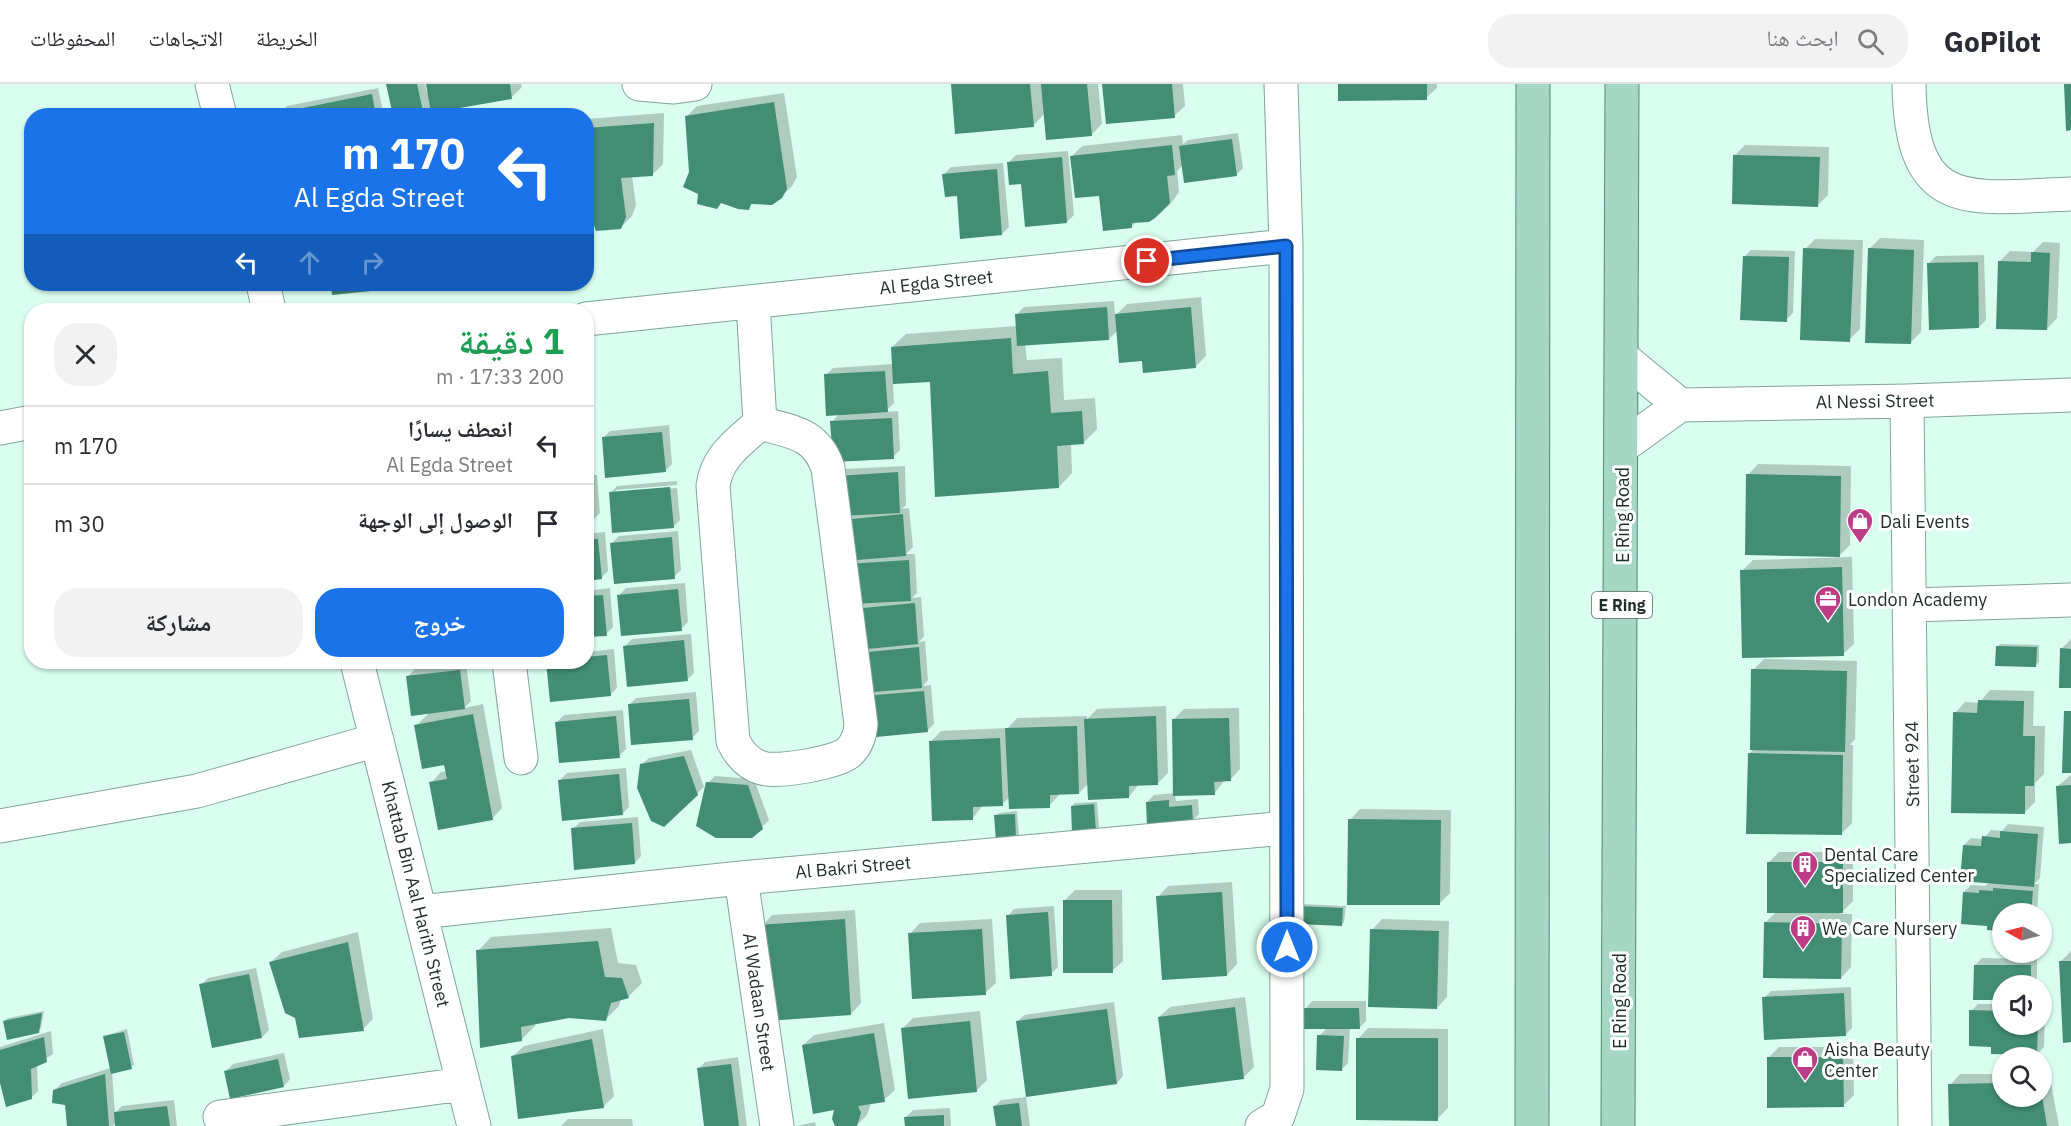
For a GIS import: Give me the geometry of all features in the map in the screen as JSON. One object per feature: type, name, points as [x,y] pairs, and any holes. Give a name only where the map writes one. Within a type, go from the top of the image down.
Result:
[{"type":"main road","points":[[1532,1126],[1533,84]]},
{"type":"main road","name":"E Ring Road","points":[[1618,1126],[1623,446],[1622,84]]},
{"type":"street","points":[[212,84],[218,108]]},
{"type":"street","points":[[639,84],[674,87],[695,84]]},
{"type":"street","points":[[1262,1126],[1278,1116],[1287,1089],[1286,246],[1281,84]]},
{"type":"street","points":[[1909,84],[1909,116],[1914,142],[1922,163],[1937,180],[1956,192],[1978,197],[2071,194]]},
{"type":"street","name":"Al Egda Street","points":[[594,318],[1286,246]]},
{"type":"street","points":[[753,302],[760,423]]},
{"type":"street","points":[[1623,358],[1680,405],[1623,446]]},
{"type":"street","name":"Al Nessi Street","points":[[1680,405],[1907,401],[2071,395]]},
{"type":"street","name":"Street 924","points":[[1907,401],[1916,1126]]},
{"type":"street","points":[[760,423],[808,438],[818,446],[828,468],[861,724],[857,743],[843,757],[777,770],[763,769],[750,763],[739,753],[733,741],[713,486],[720,459],[760,423]]},
{"type":"street","points":[[0,428],[24,424]]},
{"type":"street","points":[[1911,606],[2071,600]]},
{"type":"street","name":"Khattab Bin Aal Harith Street","points":[[359,669],[474,1126]]},
{"type":"street","points":[[511,669],[520,758]]},
{"type":"street","points":[[0,826],[197,791],[377,740]]},
{"type":"street","name":"Al Bakri Street","points":[[420,912],[741,878],[1286,828]]},
{"type":"street","name":"Al Wadaan Street","points":[[741,878],[777,1126]]},
{"type":"street","points":[[220,1117],[463,1084]]},
{"type":"building","points":[[386,84],[417,84],[422,108],[391,108]]},
{"type":"building","points":[[426,84],[510,84],[512,99],[460,108],[430,108]]},
{"type":"building","points":[[951,84],[1030,84],[1034,127],[955,134]]},
{"type":"building","points":[[1041,84],[1087,84],[1092,136],[1046,140]]},
{"type":"building","points":[[1102,84],[1172,84],[1175,118],[1106,124]]},
{"type":"building","points":[[1338,84],[1427,84],[1427,100],[1338,101]]},
{"type":"building","points":[[2064,84],[2071,84],[2071,130],[2066,131]]},
{"type":"building","points":[[372,94],[375,108],[303,108]]},
{"type":"building","points":[[774,102],[787,189],[782,198],[772,205],[751,204],[749,210],[721,203],[717,209],[697,204],[698,194],[683,187],[689,172],[685,116]]},
{"type":"building","points":[[654,123],[653,176],[621,178],[626,217],[621,229],[596,231],[594,225],[594,127]]},
{"type":"building","points":[[1232,139],[1237,176],[1184,183],[1179,146]]},
{"type":"building","points":[[1172,145],[1175,175],[1167,176],[1170,203],[1149,222],[1132,223],[1132,228],[1103,231],[1099,196],[1075,198],[1070,156]]},
{"type":"building","points":[[1733,155],[1820,157],[1818,207],[1732,204]]},
{"type":"building","points":[[1062,157],[1067,223],[1025,227],[1021,184],[1009,185],[1007,162]]},
{"type":"building","points":[[997,169],[1002,235],[960,239],[957,196],[945,197],[942,174]]},
{"type":"building","points":[[1803,248],[1854,250],[1850,342],[1800,340]]},
{"type":"building","points":[[1868,248],[1914,250],[1911,344],[1865,343]]},
{"type":"building","points":[[2031,252],[2050,253],[2047,330],[1996,329],[1998,261],[2031,262]]},
{"type":"building","points":[[1743,256],[1789,257],[1787,322],[1740,320]]},
{"type":"building","points":[[1978,262],[1979,328],[1929,330],[1927,263]]},
{"type":"building","points":[[332,291],[371,291],[332,295]]},
{"type":"building","points":[[1107,307],[1109,340],[1017,346],[1015,314]]},
{"type":"building","points":[[1191,307],[1196,368],[1143,373],[1142,361],[1119,363],[1115,314]]},
{"type":"building","points":[[1011,338],[1013,374],[1048,371],[1051,413],[1082,411],[1084,444],[1057,446],[1059,488],[935,497],[930,382],[893,384],[891,347]]},
{"type":"building","points":[[885,371],[888,412],[826,416],[824,374]]},
{"type":"building","points":[[892,418],[894,459],[833,462],[830,421]]},
{"type":"building","points":[[662,432],[666,472],[605,478],[602,437]]},
{"type":"building","points":[[898,472],[900,513],[839,516],[837,476]]},
{"type":"building","points":[[1746,474],[1841,476],[1840,557],[1745,555]]},
{"type":"building","points":[[670,487],[674,528],[612,533],[609,492]]},
{"type":"building","points":[[903,514],[906,556],[845,561],[842,520]]},
{"type":"building","points":[[672,537],[675,579],[614,584],[610,543]]},
{"type":"building","points":[[594,539],[598,539],[602,579],[594,580]]},
{"type":"building","points":[[909,560],[911,601],[850,604],[848,564]]},
{"type":"building","points":[[1842,567],[1844,656],[1742,658],[1740,570]]},
{"type":"building","points":[[678,589],[682,631],[621,636],[617,595]]},
{"type":"building","points":[[603,595],[607,636],[594,637],[594,596]]},
{"type":"building","points":[[915,603],[918,644],[857,650],[853,609]]},
{"type":"building","points":[[684,640],[688,681],[627,687],[623,646]]},
{"type":"building","points":[[1996,646],[2037,647],[2036,667],[1995,666]]},
{"type":"building","points":[[919,647],[922,688],[861,693],[858,653]]},
{"type":"building","points":[[2060,648],[2071,649],[2071,688],[2059,688]]},
{"type":"building","points":[[607,655],[611,696],[550,702],[547,669],[594,669],[594,656]]},
{"type":"building","points":[[1751,669],[1847,671],[1845,752],[1750,750]]},
{"type":"building","points":[[460,670],[465,709],[411,716],[406,676]]},
{"type":"building","points":[[924,691],[928,732],[866,738],[863,696]]},
{"type":"building","points":[[689,699],[693,740],[631,745],[628,704]]},
{"type":"building","points":[[1978,700],[2024,701],[2023,736],[2035,736],[2034,786],[2025,786],[2025,814],[1951,813],[1953,712],[1977,713]]},
{"type":"building","points":[[2064,711],[2071,711],[2071,773],[2062,773]]},
{"type":"building","points":[[473,714],[493,820],[438,830],[429,782],[447,779],[444,765],[422,769],[414,725]]},
{"type":"building","points":[[616,716],[620,758],[559,763],[555,722]]},
{"type":"building","points":[[1156,716],[1158,785],[1129,786],[1129,798],[1088,800],[1084,719]]},
{"type":"building","points":[[1229,718],[1231,781],[1214,782],[1215,795],[1173,796],[1172,719]]},
{"type":"building","points":[[1077,726],[1079,794],[1050,795],[1050,808],[1009,809],[1005,728]]},
{"type":"building","points":[[1000,738],[1003,806],[973,807],[973,820],[932,821],[929,741]]},
{"type":"building","points":[[1748,753],[1843,755],[1842,835],[1746,834]]},
{"type":"building","points":[[684,756],[698,795],[664,827],[651,821],[637,788],[640,764]]},
{"type":"building","points":[[619,774],[623,815],[562,821],[558,780]]},
{"type":"building","points":[[706,782],[748,785],[763,829],[752,838],[716,838],[696,826]]},
{"type":"building","points":[[2071,785],[2071,843],[2059,844],[2056,786]]},
{"type":"building","points":[[1169,800],[1169,807],[1192,805],[1193,823],[1147,826],[1146,802]]},
{"type":"building","points":[[1094,804],[1096,831],[1072,833],[1071,806]]},
{"type":"building","points":[[1015,814],[1016,839],[996,841],[994,815]]},
{"type":"building","points":[[1348,819],[1441,820],[1440,905],[1347,905]]},
{"type":"building","points":[[632,823],[635,864],[574,870],[571,828]]},
{"type":"building","points":[[2000,831],[2038,834],[2034,887],[1960,881],[1963,845],[1981,846],[1982,836],[2000,838]]},
{"type":"building","name":"Dental Care Specialized Center","points":[[1767,862],[1843,862],[1843,913],[1767,913]]},
{"type":"building","points":[[1993,888],[2033,891],[2032,903],[1992,903],[1992,930],[1987,930],[1987,926],[1961,924],[1963,892],[1993,891]]},
{"type":"building","points":[[1222,892],[1227,976],[1162,980],[1156,896]]},
{"type":"building","points":[[1063,900],[1112,900],[1113,973],[1063,973]]},
{"type":"building","points":[[1299,906],[1343,908],[1342,926],[1299,924]]},
{"type":"building","points":[[1048,912],[1052,976],[1010,979],[1006,915]]},
{"type":"building","points":[[845,919],[851,1015],[767,1021],[760,925]]},
{"type":"building","name":"We Care Nursery","points":[[1764,922],[1842,924],[1841,979],[1763,978]]},
{"type":"building","points":[[982,929],[986,995],[912,999],[908,933]]},
{"type":"building","points":[[1370,929],[1439,931],[1437,1009],[1368,1007]]},
{"type":"building","points":[[598,941],[605,977],[622,978],[629,998],[611,1003],[606,1021],[569,1018],[521,1027],[522,1041],[480,1048],[476,950]]},
{"type":"building","points":[[348,942],[364,1031],[299,1038],[295,1018],[285,1013],[269,962]]},
{"type":"building","points":[[2059,961],[2071,961],[2071,1042],[2063,1043]]},
{"type":"building","points":[[1974,965],[2031,965],[2031,975],[1992,975],[1992,1000],[1973,1000]]},
{"type":"building","points":[[249,974],[262,1038],[212,1048],[199,984]]},
{"type":"building","points":[[1844,993],[1846,1036],[1764,1040],[1762,997]]},
{"type":"building","points":[[1235,1007],[1244,1079],[1167,1089],[1158,1017]]},
{"type":"building","points":[[1304,1008],[1359,1008],[1360,1029],[1304,1029]]},
{"type":"building","points":[[1107,1009],[1117,1084],[1026,1097],[1016,1021]]},
{"type":"building","points":[[1969,1010],[1992,1011],[1992,1035],[2038,1035],[2037,1047],[1992,1047],[1992,1054],[1991,1047],[1969,1046]]},
{"type":"building","points":[[42,1013],[39,1033],[7,1040],[3,1021]]},
{"type":"building","points":[[970,1021],[977,1092],[908,1099],[901,1028]]},
{"type":"building","points":[[124,1032],[132,1069],[111,1074],[103,1036]]},
{"type":"building","points":[[874,1033],[885,1102],[858,1106],[861,1113],[857,1126],[835,1126],[832,1119],[834,1110],[813,1114],[802,1045]]},
{"type":"building","points":[[1317,1035],[1344,1036],[1342,1071],[1316,1070]]},
{"type":"building","points":[[44,1037],[47,1062],[31,1069],[32,1099],[6,1107],[0,1083],[0,1050]]},
{"type":"building","points":[[1356,1038],[1438,1038],[1438,1121],[1356,1120]]},
{"type":"building","points":[[592,1039],[604,1108],[518,1119],[511,1056]]},
{"type":"building","name":"Aisha Beauty Center","points":[[1767,1057],[1843,1057],[1844,1107],[1767,1108]]},
{"type":"building","points":[[278,1059],[284,1087],[230,1099],[224,1071]]},
{"type":"building","points":[[731,1064],[739,1126],[704,1126],[697,1068]]},
{"type":"building","points":[[105,1074],[109,1126],[67,1126],[65,1105],[52,1103],[53,1090]]},
{"type":"building","points":[[1992,1083],[1992,1107],[2044,1107],[2047,1126],[1949,1126],[1948,1084]]},
{"type":"building","points":[[1019,1103],[1022,1126],[996,1126],[993,1106]]},
{"type":"building","points":[[167,1106],[170,1126],[115,1126],[114,1112]]},
{"type":"building","points":[[944,1115],[944,1126],[905,1126],[904,1117]]},
{"type":"place","name":"Dali Events","points":[[1860,544]]},
{"type":"place","name":"London Academy","points":[[1828,622]]},
{"type":"place","name":"Dental Care Specialized Center","points":[[1805,887]]},
{"type":"place","name":"We Care Nursery","points":[[1803,951]]},
{"type":"place","name":"Aisha Beauty Center","points":[[1805,1082]]},
{"type":"route","points":[[1147,261],[1286,246],[1287,947]]}]
